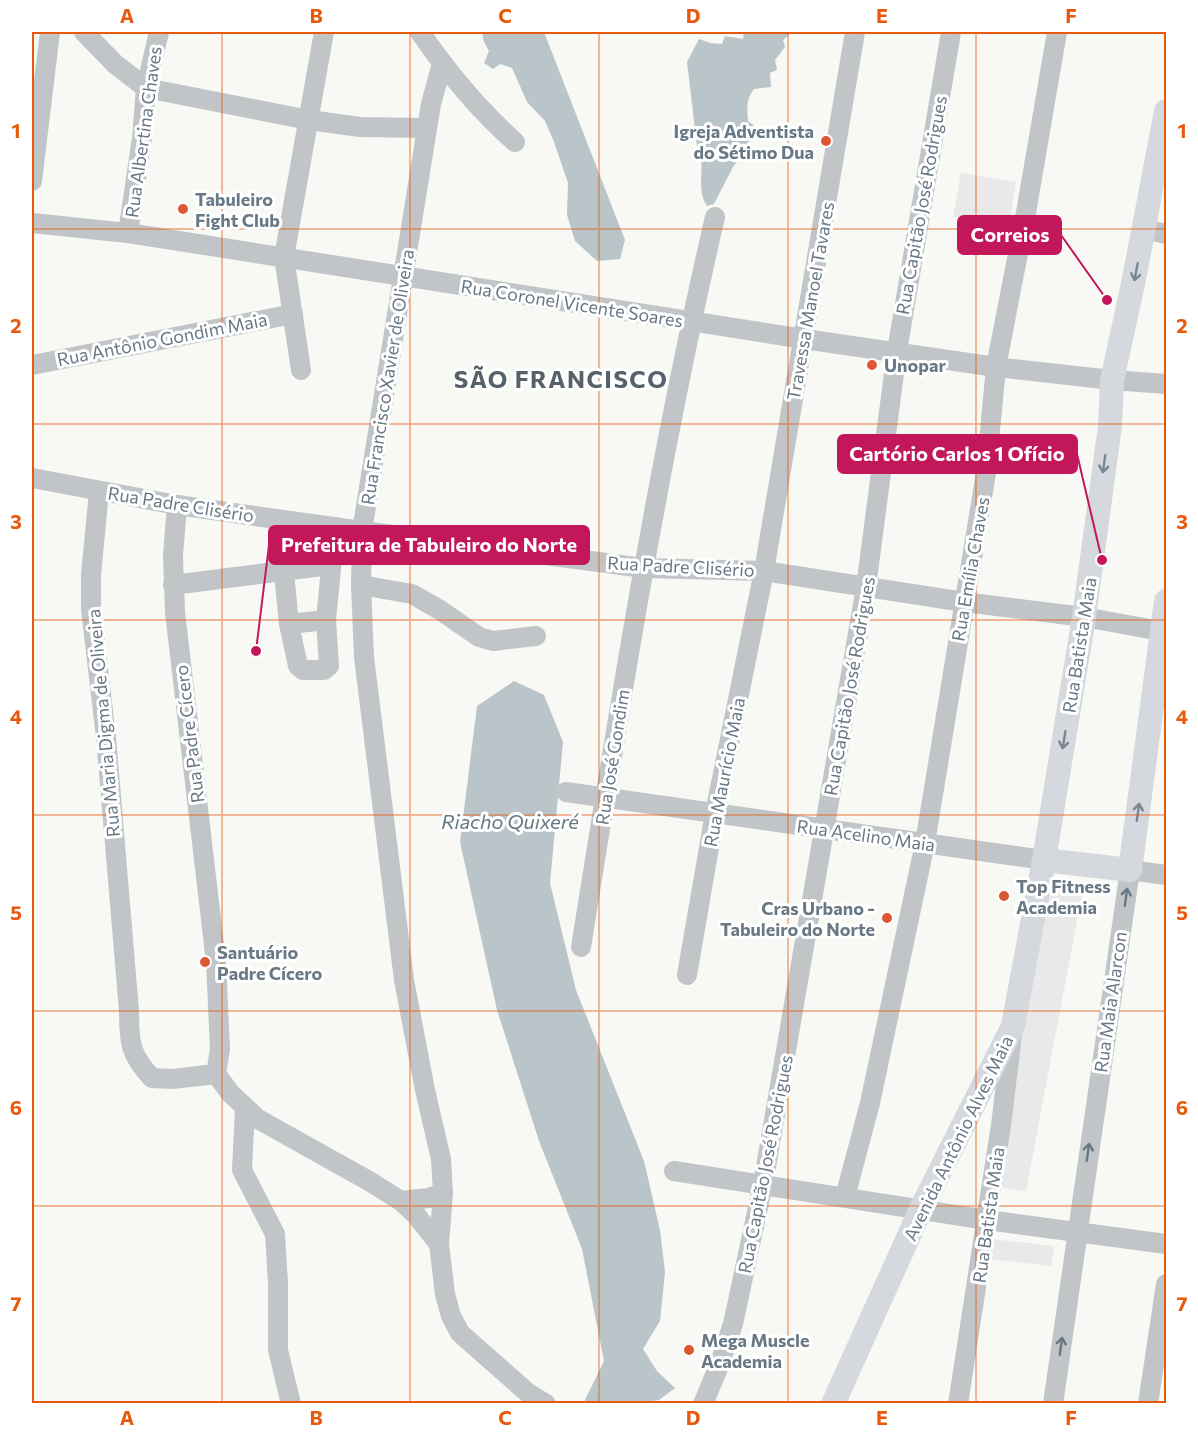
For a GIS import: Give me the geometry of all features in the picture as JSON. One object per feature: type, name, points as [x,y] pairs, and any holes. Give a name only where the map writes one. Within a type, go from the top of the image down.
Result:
[{"type":"main road","name":"Rua Batista Maia","points":[[1044,860],[1084,617],[1110,426],[1112,380],[1155,232],[1167,111]]},
{"type":"main road","name":"Rua Maia Alarcon","points":[[1130,870],[1167,601]]},
{"type":"main road","name":"Rua Acelino Maia","points":[[1044,860],[1130,870]]},
{"type":"main road","name":"Avenida Antônio Alves Maia","points":[[833,1404],[921,1209],[1013,1026],[1044,860]]},
{"type":"street","points":[[32,181],[50,32]]},
{"type":"street","points":[[84,32],[115,64],[146,88],[309,120],[360,127],[427,128]]},
{"type":"street","name":"Rua Albertina Chaves","points":[[128,233],[142,138],[146,88],[159,32]]},
{"type":"street","points":[[302,370],[284,257],[324,32]]},
{"type":"street","points":[[420,32],[442,64],[481,111],[515,142]]},
{"type":"street","name":"Travessa Manoel Tavares","points":[[764,571],[855,32]]},
{"type":"street","name":"Rua Capitão José Rodrigues","points":[[702,1404],[719,1366],[733,1324],[763,1184],[866,587],[897,351],[951,32]]},
{"type":"street","name":"Rua Emília Chaves","points":[[845,1197],[870,1103],[925,843],[986,473],[996,367],[1057,32]]},
{"type":"street","name":"Rua Francisco Xavier de Oliveira","points":[[442,64],[431,104],[362,531],[361,585],[364,657],[405,980],[425,1090],[441,1159],[443,1193],[439,1244],[445,1294],[454,1325],[466,1339],[524,1398],[546,1404]]},
{"type":"street","name":"Rua José Gondim","points":[[581,947],[644,567],[691,322],[715,217]]},
{"type":"street","name":"Rua Coronel Vicente Soares","points":[[32,223],[128,233],[691,322],[996,367],[1167,384]]},
{"type":"street","name":"Rua Antônio Gondim Maia","points":[[32,365],[293,314]]},
{"type":"street","name":"Rua Padre Clisério","points":[[32,478],[177,505],[362,531],[644,567],[764,571],[964,602],[1084,617],[1164,631]]},
{"type":"street","name":"Rua Maria Digma de Oliveira","points":[[99,492],[91,575],[91,609],[106,737],[131,1047],[142,1068],[152,1078],[172,1079],[216,1074]]},
{"type":"street","name":"Rua Padre Cícero","points":[[177,505],[173,585],[216,962],[220,1049],[216,1074]]},
{"type":"street","points":[[284,572],[289,624],[298,666],[303,670],[324,670],[329,666],[326,620],[334,527]]},
{"type":"street","points":[[173,585],[330,565]]},
{"type":"street","name":"Rua Maurício Maia","points":[[687,975],[715,813],[764,571]]},
{"type":"street","points":[[361,585],[412,594],[479,637],[493,641],[536,636]]},
{"type":"street","points":[[289,624],[326,620]]},
{"type":"street","name":"Rua Acelino Maia","points":[[566,792],[1044,860]]},
{"type":"street","name":"Rua Acelino Maia","points":[[1130,870],[1167,875]]},
{"type":"street","name":"Rua Maia Alarcon","points":[[1053,1404],[1130,870]]},
{"type":"street","name":"Rua Batista Maia","points":[[958,1404],[1005,1098],[1013,1026]]},
{"type":"street","points":[[216,1074],[231,1094],[258,1119],[369,1180],[401,1201],[420,1219],[439,1244]]},
{"type":"street","points":[[245,1109],[242,1170],[274,1234],[279,1283],[278,1350],[291,1404]]},
{"type":"street","points":[[674,1171],[987,1220],[1167,1244]]},
{"type":"street","points":[[401,1201],[429,1198],[443,1193]]},
{"type":"street","points":[[1148,1404],[1167,1284]]},
{"type":"shaded area","points":[[961,173],[1016,182],[1009,225],[953,217]]},
{"type":"shaded area","points":[[1048,884],[1083,889],[1026,1191],[997,1187]]},
{"type":"shaded area","points":[[990,1239],[1054,1246],[1051,1266],[988,1259]]},
{"type":"water","points":[[482,32],[544,32],[625,240],[620,259],[597,261],[575,241],[567,215],[568,183],[545,121],[527,102],[512,68],[500,64],[493,69],[484,63],[489,51]]},
{"type":"water","points":[[744,32],[790,32],[783,40],[785,47],[775,60],[777,70],[770,73],[771,87],[754,89],[748,100],[748,121],[757,128],[752,139],[745,145],[714,204],[707,206],[702,191],[701,161],[697,146],[687,62],[699,39],[722,44],[725,36],[743,39]]},
{"type":"water","name":"Riacho Quixeré","points":[[514,681],[544,695],[563,742],[550,883],[576,990],[644,1161],[660,1230],[665,1272],[660,1321],[643,1349],[657,1371],[675,1388],[659,1400],[635,1404],[588,1404],[584,1402],[604,1361],[582,1249],[539,1141],[497,1010],[460,842],[477,706]]},
{"type":"place","name":"Igreja Adventista do Sétimo Dua","points":[[826,141]]},
{"type":"place","name":"Tabuleiro Fight Club","points":[[183,209]]},
{"type":"place","name":"Correios","points":[[1107,300]]},
{"type":"place","name":"Unopar","points":[[872,365]]},
{"type":"place","name":"Cartório Carlos 1 Ofício","points":[[1102,560]]},
{"type":"place","name":"Prefeitura de Tabuleiro do Norte","points":[[256,651]]},
{"type":"place","name":"Top Fitness Academia","points":[[1004,896]]},
{"type":"place","name":"Cras Urbano - Tabuleiro do Norte","points":[[887,918]]},
{"type":"place","name":"Santuário Padre Cícero","points":[[205,962]]},
{"type":"place","name":"Mega Muscle Academia","points":[[689,1350]]},
{"type":"district","name":"SÃO FRANCISCO","points":[[561,378]]}]
